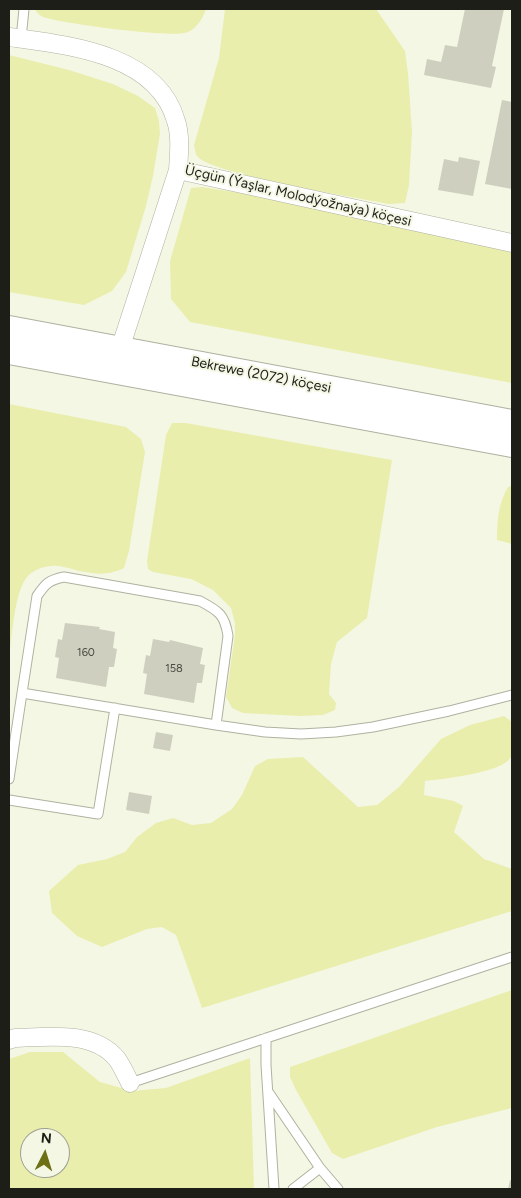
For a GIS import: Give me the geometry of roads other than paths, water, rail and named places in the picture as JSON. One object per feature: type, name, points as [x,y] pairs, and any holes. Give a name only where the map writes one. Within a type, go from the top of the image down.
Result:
[{"type":"main road","name":"Bekrewe (2072) köçesi","points":[[9,328],[512,422]]},
{"type":"main road","name":"Bekrewe (2072) köçesi","points":[[9,352],[512,445]]},
{"type":"street","name":"Üçgün (Ýaşlar, Molodýožnaýa) köçesi","points":[[15,38],[103,54],[129,66],[148,78],[170,104],[177,122],[179,145],[178,170],[512,243]]},
{"type":"street","points":[[120,349],[178,170]]},
{"type":"street","points":[[9,1040],[15,1038],[57,1037],[84,1040],[101,1045],[117,1059],[130,1083]]},
{"type":"lane","points":[[15,38],[24,9]]},
{"type":"lane","points":[[9,779],[38,596],[45,585],[52,579],[64,577],[200,601],[217,609],[226,622],[228,636],[216,725]]},
{"type":"lane","points":[[22,693],[216,725],[265,732],[301,734],[336,732],[449,711],[512,695]]},
{"type":"lane","points":[[9,800],[98,814],[116,708]]},
{"type":"lane","points":[[130,1083],[512,957]]},
{"type":"lane","points":[[266,1038],[274,1189]]},
{"type":"lane","points":[[269,1092],[320,1168],[338,1189]]},
{"type":"lane","points":[[293,1189],[320,1168]]}]
